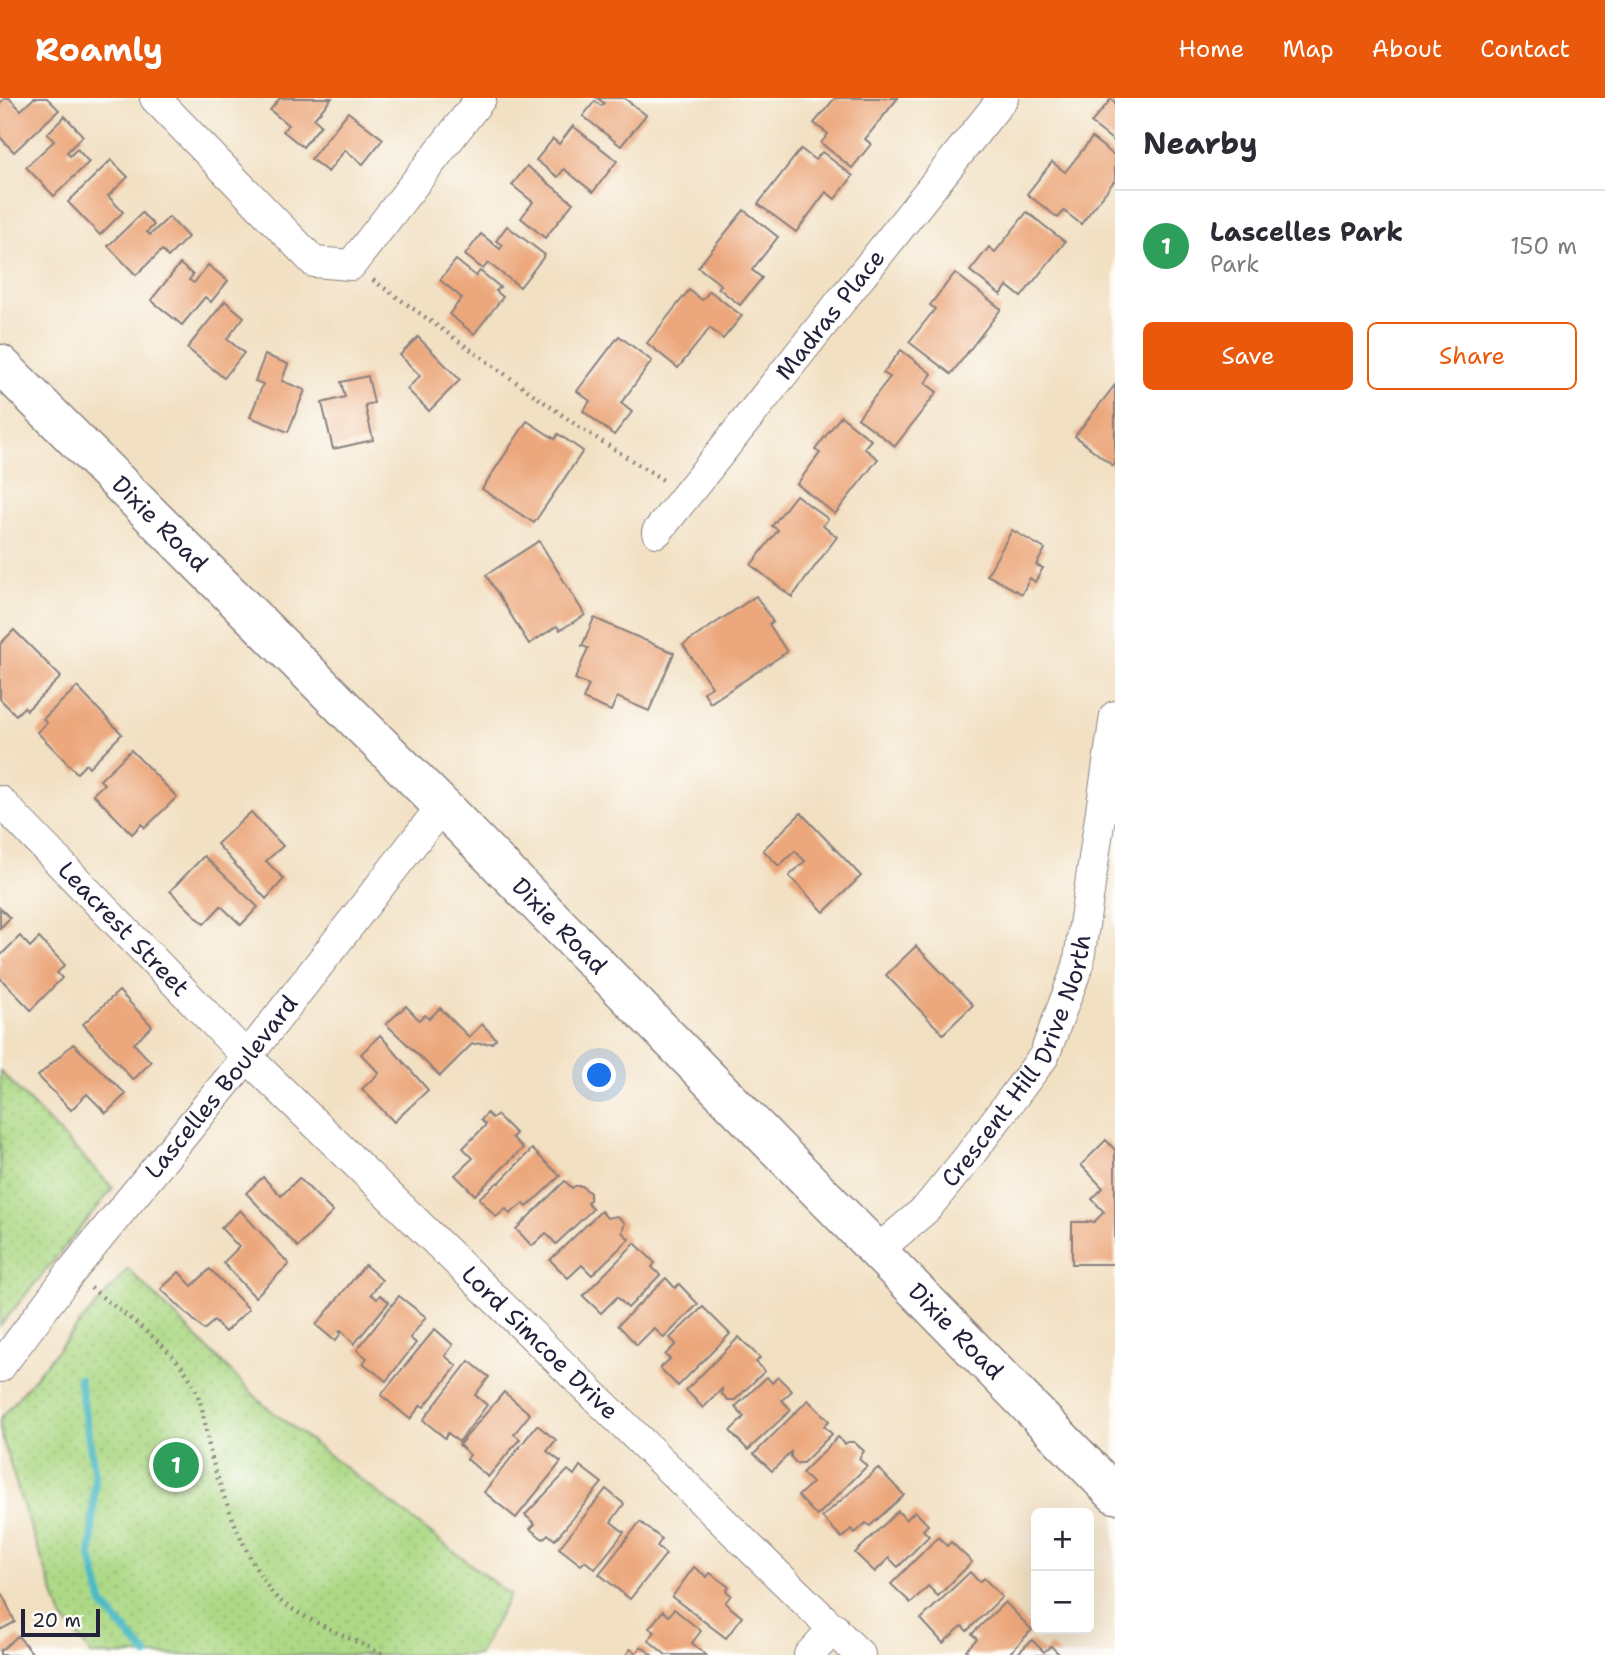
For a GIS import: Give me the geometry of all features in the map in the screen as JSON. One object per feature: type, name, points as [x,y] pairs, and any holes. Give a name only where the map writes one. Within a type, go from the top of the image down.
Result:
[{"type":"main road","name":"Dixie Road","points":[[0,364],[442,806],[1115,1494]]},
{"type":"street","points":[[155,98],[314,262],[351,265],[481,98]]},
{"type":"street","name":"Madras Place","points":[[657,532],[1003,98]]},
{"type":"street","name":"Crescent Hill Drive North","points":[[878,1250],[926,1209],[1044,1056],[1078,966],[1115,716]]},
{"type":"street","name":"Leacrest Street","points":[[0,801],[247,1057]]},
{"type":"street","name":"Lascelles Boulevard","points":[[8,1358],[71,1272],[247,1057],[442,806]]},
{"type":"street","name":"Lord Simcoe Drive","points":[[247,1057],[860,1655]]},
{"type":"street","points":[[809,1655],[834,1628]]},
{"type":"path","points":[[351,265],[579,427],[687,496]]},
{"type":"path","points":[[71,1272],[169,1353],[192,1382],[200,1403],[212,1460],[224,1493],[252,1559],[274,1596],[307,1618],[385,1655]]},
{"type":"green space","points":[[0,1071],[113,1188],[0,1326]]},
{"type":"green space","points":[[128,1269],[264,1405],[510,1595],[478,1655],[92,1655],[62,1617],[21,1500],[0,1430],[0,1419]]},
{"type":"building","points":[[9,98],[21,110],[34,98],[47,98],[59,110],[14,152],[0,137],[0,103]]},
{"type":"building","points":[[280,98],[332,98],[314,119],[321,125],[303,147],[283,131],[288,125],[270,110]]},
{"type":"building","points":[[597,98],[624,98],[646,115],[621,146],[583,116],[595,101],[601,106],[604,103]]},
{"type":"building","points":[[835,98],[898,98],[865,139],[871,144],[852,168],[821,143],[828,134],[814,123]]},
{"type":"building","points":[[1111,99],[1115,102],[1115,142],[1091,123]]},
{"type":"building","points":[[348,112],[383,139],[363,164],[345,150],[328,172],[311,159]]},
{"type":"building","points":[[65,116],[83,136],[67,152],[70,156],[77,149],[89,162],[54,196],[26,167],[54,141],[47,134]]},
{"type":"building","points":[[573,126],[617,161],[593,192],[564,169],[558,177],[536,160],[553,139],[559,144]]},
{"type":"building","points":[[1092,138],[1115,156],[1115,180],[1081,224],[1064,211],[1058,218],[1027,194],[1052,162],[1065,172]]},
{"type":"building","points":[[801,149],[815,160],[822,152],[853,176],[835,199],[826,192],[796,232],[758,204]]},
{"type":"building","points":[[111,160],[128,177],[108,196],[123,212],[100,235],[68,202]]},
{"type":"building","points":[[527,166],[573,203],[545,238],[521,218],[533,202],[512,185]]},
{"type":"building","points":[[744,210],[778,237],[752,270],[762,278],[740,305],[718,288],[721,285],[698,267]]},
{"type":"building","points":[[1027,212],[1065,242],[1021,297],[1007,286],[1001,295],[970,271],[989,247],[995,252]]},
{"type":"building","points":[[142,213],[154,225],[147,232],[150,235],[169,217],[188,237],[168,257],[162,250],[136,275],[108,246]]},
{"type":"building","points":[[507,226],[545,255],[520,287],[488,263],[483,269],[465,255],[481,234],[500,249],[503,245],[496,241]]},
{"type":"building","points":[[456,260],[476,276],[480,271],[500,287],[496,291],[503,297],[474,334],[449,314],[462,298],[440,280]]},
{"type":"building","points":[[180,264],[193,275],[189,280],[194,283],[208,265],[228,281],[211,302],[205,297],[182,325],[151,300]]},
{"type":"building","points":[[955,273],[1001,309],[951,374],[909,342],[935,309],[930,305]]},
{"type":"building","points":[[689,290],[702,300],[710,291],[742,316],[723,339],[710,328],[678,368],[647,343]]},
{"type":"building","points":[[225,301],[244,317],[227,339],[244,353],[224,378],[187,348]]},
{"type":"building","points":[[619,336],[652,361],[621,403],[632,412],[614,435],[583,411],[590,401],[577,391]]},
{"type":"building","points":[[418,337],[460,380],[429,411],[407,389],[420,376],[400,355]]},
{"type":"building","points":[[901,350],[932,374],[925,383],[937,392],[895,446],[858,418],[890,377],[883,373]]},
{"type":"building","points":[[265,355],[288,364],[282,381],[305,390],[288,432],[250,417],[263,384],[255,381]]},
{"type":"building","points":[[368,376],[374,403],[365,405],[373,440],[333,449],[322,403],[345,397],[341,382]]},
{"type":"building","points":[[1115,385],[1115,464],[1113,466],[1075,436]]},
{"type":"building","points":[[841,416],[871,440],[864,448],[878,459],[835,514],[797,484],[820,453],[815,450]]},
{"type":"building","points":[[527,421],[555,439],[558,434],[583,451],[534,523],[482,489]]},
{"type":"building","points":[[796,495],[828,519],[823,526],[837,537],[792,597],[751,565],[778,530],[772,526]]},
{"type":"building","points":[[1012,530],[1045,549],[1036,565],[1043,568],[1035,582],[1030,578],[1022,594],[987,575]]},
{"type":"building","points":[[539,541],[585,615],[560,630],[557,626],[529,644],[486,575]]},
{"type":"building","points":[[756,596],[773,622],[769,624],[787,652],[710,703],[704,692],[712,687],[683,645]]},
{"type":"building","points":[[594,618],[674,653],[649,711],[617,697],[611,711],[583,699],[589,685],[575,679],[588,648],[582,646]]},
{"type":"building","points":[[14,630],[61,677],[27,710],[24,707],[16,715],[0,699],[0,644]]},
{"type":"building","points":[[77,687],[122,734],[89,767],[86,764],[77,773],[37,732],[47,723],[43,719]]},
{"type":"building","points":[[131,750],[177,797],[145,828],[142,824],[132,834],[93,794],[104,784],[100,780]]},
{"type":"building","points":[[251,812],[283,846],[266,861],[284,879],[266,899],[217,844]]},
{"type":"building","points":[[801,813],[861,876],[824,912],[789,876],[805,861],[795,851],[779,866],[763,850]]},
{"type":"building","points":[[204,856],[258,907],[241,925],[221,906],[204,924],[170,891]]},
{"type":"building","points":[[0,908],[10,918],[0,928]]},
{"type":"building","points":[[20,936],[30,947],[39,938],[65,965],[57,973],[62,978],[31,1010],[0,978],[0,956]]},
{"type":"building","points":[[916,946],[973,1005],[943,1034],[886,975]]},
{"type":"building","points":[[119,991],[152,1026],[134,1044],[151,1062],[133,1080],[83,1024]]},
{"type":"building","points":[[406,1006],[419,1020],[425,1015],[429,1019],[440,1008],[469,1037],[482,1024],[496,1039],[492,1043],[472,1044],[440,1076],[386,1024]]},
{"type":"building","points":[[380,1035],[428,1090],[394,1122],[362,1089],[379,1073],[361,1054]]},
{"type":"building","points":[[73,1044],[126,1094],[106,1113],[87,1094],[71,1110],[38,1076]]},
{"type":"building","points":[[487,1113],[492,1118],[497,1115],[516,1134],[512,1137],[523,1148],[475,1195],[455,1175],[473,1158],[463,1148],[486,1125],[481,1120]]},
{"type":"building","points":[[1106,1140],[1115,1150],[1115,1264],[1072,1264],[1072,1222],[1094,1222],[1104,1212],[1092,1199],[1103,1188],[1081,1165]]},
{"type":"building","points":[[532,1149],[560,1176],[527,1207],[523,1203],[510,1214],[506,1209],[496,1217],[479,1198],[499,1183]]},
{"type":"building","points":[[263,1177],[281,1196],[299,1178],[333,1212],[298,1247],[246,1193]]},
{"type":"building","points":[[565,1181],[572,1188],[582,1186],[590,1193],[590,1200],[587,1202],[593,1209],[556,1244],[546,1233],[532,1246],[516,1229]]},
{"type":"building","points":[[240,1210],[289,1264],[255,1297],[223,1263],[239,1247],[221,1228]]},
{"type":"building","points":[[601,1211],[607,1218],[617,1216],[625,1223],[622,1232],[629,1239],[592,1275],[582,1265],[568,1278],[550,1260]]},
{"type":"building","points":[[635,1243],[655,1263],[652,1267],[660,1275],[628,1308],[617,1297],[601,1313],[583,1296]]},
{"type":"building","points":[[365,1265],[382,1280],[371,1294],[377,1299],[380,1295],[389,1302],[354,1344],[341,1330],[335,1341],[316,1325]]},
{"type":"building","points":[[210,1269],[249,1309],[225,1332],[214,1321],[204,1330],[161,1289],[179,1272],[192,1286]]},
{"type":"building","points":[[666,1278],[675,1288],[679,1284],[698,1304],[664,1338],[654,1328],[637,1345],[618,1325]]},
{"type":"building","points":[[399,1296],[426,1317],[410,1338],[416,1343],[386,1381],[363,1363],[367,1358],[357,1350]]},
{"type":"building","points":[[703,1307],[730,1334],[678,1386],[660,1368],[670,1359],[665,1355],[676,1344],[670,1338]]},
{"type":"building","points":[[435,1329],[453,1345],[445,1356],[457,1366],[424,1407],[421,1405],[410,1419],[381,1395]]},
{"type":"building","points":[[739,1337],[760,1358],[756,1362],[765,1371],[735,1400],[728,1400],[722,1394],[722,1389],[703,1408],[686,1390]]},
{"type":"building","points":[[469,1361],[489,1377],[475,1395],[487,1405],[459,1442],[448,1433],[445,1438],[423,1420]]},
{"type":"building","points":[[767,1377],[772,1383],[778,1377],[792,1391],[782,1400],[791,1410],[748,1450],[730,1431],[744,1417],[735,1407]]},
{"type":"building","points":[[504,1392],[530,1414],[514,1434],[520,1439],[488,1477],[467,1459],[470,1455],[459,1445]]},
{"type":"building","points":[[808,1400],[829,1421],[824,1426],[832,1434],[803,1463],[796,1463],[791,1452],[772,1471],[754,1454]]},
{"type":"building","points":[[537,1425],[556,1440],[547,1451],[561,1462],[516,1518],[484,1492]]},
{"type":"building","points":[[838,1437],[845,1444],[854,1442],[864,1451],[859,1459],[867,1466],[817,1516],[798,1496],[812,1483],[802,1473]]},
{"type":"building","points":[[580,1466],[602,1483],[555,1540],[548,1534],[543,1539],[530,1529],[535,1524],[525,1515],[568,1470],[574,1475]]},
{"type":"building","points":[[878,1468],[904,1495],[870,1526],[866,1523],[855,1533],[851,1529],[842,1538],[822,1517]]},
{"type":"building","points":[[606,1489],[624,1504],[611,1522],[624,1532],[595,1569],[585,1561],[581,1565],[559,1548]]},
{"type":"building","points":[[898,1511],[906,1520],[915,1511],[928,1525],[923,1530],[929,1536],[898,1567],[889,1558],[875,1572],[855,1553]]},
{"type":"building","points":[[640,1522],[662,1539],[657,1546],[666,1554],[630,1599],[599,1574]]},
{"type":"building","points":[[938,1537],[947,1546],[951,1542],[972,1562],[938,1596],[928,1586],[911,1603],[891,1584]]},
{"type":"building","points":[[694,1567],[707,1577],[710,1573],[729,1587],[726,1591],[731,1595],[725,1603],[742,1617],[726,1638],[672,1597]]},
{"type":"building","points":[[970,1572],[979,1582],[984,1578],[1002,1597],[967,1631],[962,1626],[943,1643],[921,1619]]},
{"type":"building","points":[[0,1589],[15,1622],[0,1630]]},
{"type":"building","points":[[1005,1602],[1031,1629],[1008,1655],[971,1655],[966,1650],[977,1639],[972,1634]]},
{"type":"building","points":[[674,1609],[701,1631],[692,1643],[706,1655],[666,1655],[648,1640],[655,1632],[649,1628],[663,1611],[669,1616]]},
{"type":"building","points":[[18,1636],[34,1655],[0,1655],[0,1651]]},
{"type":"building","points":[[1032,1640],[1044,1652],[1051,1646],[1060,1655],[1016,1655]]},
{"type":"building","points":[[641,1646],[652,1655],[626,1655],[630,1649],[636,1653]]},
{"type":"waterway","points":[[79,1379],[95,1475],[91,1556],[103,1605],[147,1655]]},
{"type":"place","name":"Lascelles Park","points":[[176,1465]]}]
